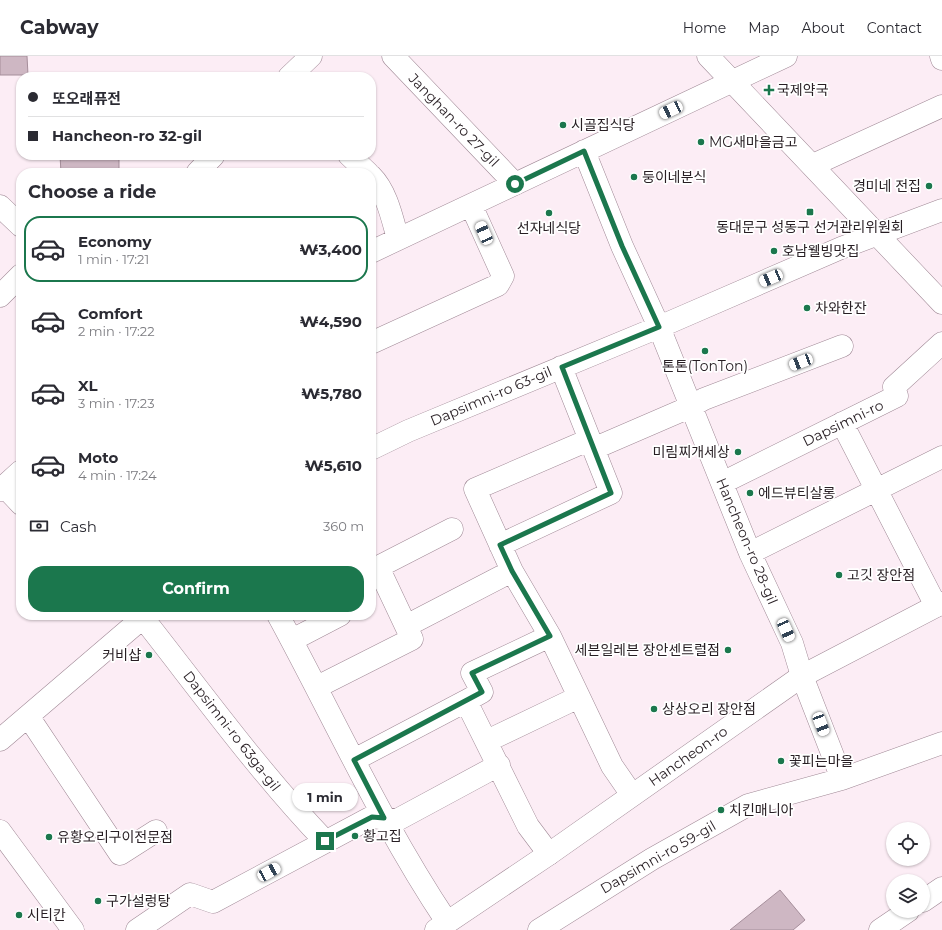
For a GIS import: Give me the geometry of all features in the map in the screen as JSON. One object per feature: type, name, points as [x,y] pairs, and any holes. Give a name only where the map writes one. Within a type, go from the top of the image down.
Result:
[{"type":"street","points":[[294,72],[311,56]]},
{"type":"street","name":"Janghan-ro 27-gil","points":[[393,56],[515,184]]},
{"type":"street","points":[[708,56],[813,165],[942,303]]},
{"type":"street","points":[[376,250],[786,56]]},
{"type":"street","points":[[813,165],[942,106]]},
{"type":"street","name":"Hancheon-ro 28-gil","points":[[584,151],[622,246],[659,327],[750,553],[792,643],[802,676],[842,779]]},
{"type":"street","points":[[202,168],[209,160]]},
{"type":"street","points":[[355,160],[363,168]]},
{"type":"street","points":[[376,181],[386,202],[398,239]]},
{"type":"street","points":[[376,341],[498,285],[503,276],[471,205]]},
{"type":"street","points":[[0,206],[16,221]]},
{"type":"street","name":"Dapsimni-ro 63-gil","points":[[376,447],[408,431],[659,327],[877,234],[942,210]]},
{"type":"street","points":[[0,296],[16,280]]},
{"type":"street","name":"Dapsimni-ro","points":[[722,483],[897,396],[894,388],[942,343]]},
{"type":"street","points":[[632,795],[612,766],[550,636],[512,571],[475,489],[584,442],[602,445],[690,407],[704,399],[842,346]]},
{"type":"street","points":[[500,545],[611,493],[562,367]]},
{"type":"street","name":"Hancheon-ro","points":[[442,926],[549,854],[802,676],[939,604],[842,423]]},
{"type":"street","points":[[750,553],[942,457]]},
{"type":"street","points":[[16,475],[2,488],[16,500]]},
{"type":"street","points":[[409,633],[380,594],[378,567],[452,530]]},
{"type":"street","points":[[317,687],[512,571]]},
{"type":"street","points":[[0,740],[135,620]]},
{"type":"street","name":"Dapsimni-ro 63ga-gil","points":[[137,620],[293,808],[325,841]]},
{"type":"street","points":[[281,620],[384,818],[428,893],[442,926]]},
{"type":"street","points":[[292,640],[330,620]]},
{"type":"street","points":[[354,760],[482,692],[472,673],[550,636]]},
{"type":"street","points":[[487,741],[579,697]]},
{"type":"street","points":[[466,701],[528,826],[549,854]]},
{"type":"street","points":[[28,716],[120,854],[156,831]]},
{"type":"street","name":"Dapsimni-ro 59-gil","points":[[539,930],[652,859],[748,805],[842,779],[942,743]]},
{"type":"street","points":[[137,930],[190,894],[214,902],[372,817],[397,820],[499,765]]},
{"type":"street","points":[[0,831],[73,930]]},
{"type":"street","points":[[930,896],[942,888]]},
{"type":"street","points":[[880,930],[898,918]]},
{"type":"building","points":[[0,56],[27,56],[28,72],[16,72],[16,75],[0,75]]},
{"type":"building","points":[[60,160],[119,160],[119,168],[61,168]]},
{"type":"building","points":[[780,890],[805,920],[793,930],[730,930]]},
{"type":"place","name":"국제약국","points":[[769,90]]},
{"type":"place","name":"시골집식당","points":[[563,125]]},
{"type":"place","name":"MG새마을금고","points":[[701,142]]},
{"type":"place","name":"둥이네분식","points":[[634,177]]},
{"type":"place","name":"경미네 전집","points":[[929,186]]},
{"type":"place","name":"동대문구 성동구 선거관리위원회","points":[[810,212]]},
{"type":"place","name":"선자네식당","points":[[549,213]]},
{"type":"place","name":"호남웰빙맛집","points":[[774,251]]},
{"type":"place","name":"차와한잔","points":[[807,308]]},
{"type":"place","name":"톤톤(TonTon)","points":[[705,351]]},
{"type":"place","name":"미림찌개세상","points":[[738,452]]},
{"type":"place","name":"에드뷰티살롱","points":[[750,493]]},
{"type":"place","name":"고깃 장안점","points":[[839,575]]},
{"type":"place","name":"세븐일레븐 장안센트럴점","points":[[728,650]]},
{"type":"place","name":"커비샵","points":[[149,655]]},
{"type":"place","name":"상상오리 장안점","points":[[654,709]]},
{"type":"place","name":"꽃피는마을","points":[[781,761]]},
{"type":"place","name":"치킨매니아","points":[[721,810]]},
{"type":"place","name":"황고집","points":[[355,836]]},
{"type":"place","name":"유황오리구이전문점","points":[[49,837]]},
{"type":"place","name":"구가설렁탕","points":[[98,901]]},
{"type":"place","name":"시티칸","points":[[19,915]]},
{"type":"route","points":[[325,841],[372,817],[384,818],[354,760],[482,692],[472,673],[550,636],[512,571],[500,545],[611,493],[562,367],[659,327],[622,246],[584,151],[515,184]]}]
